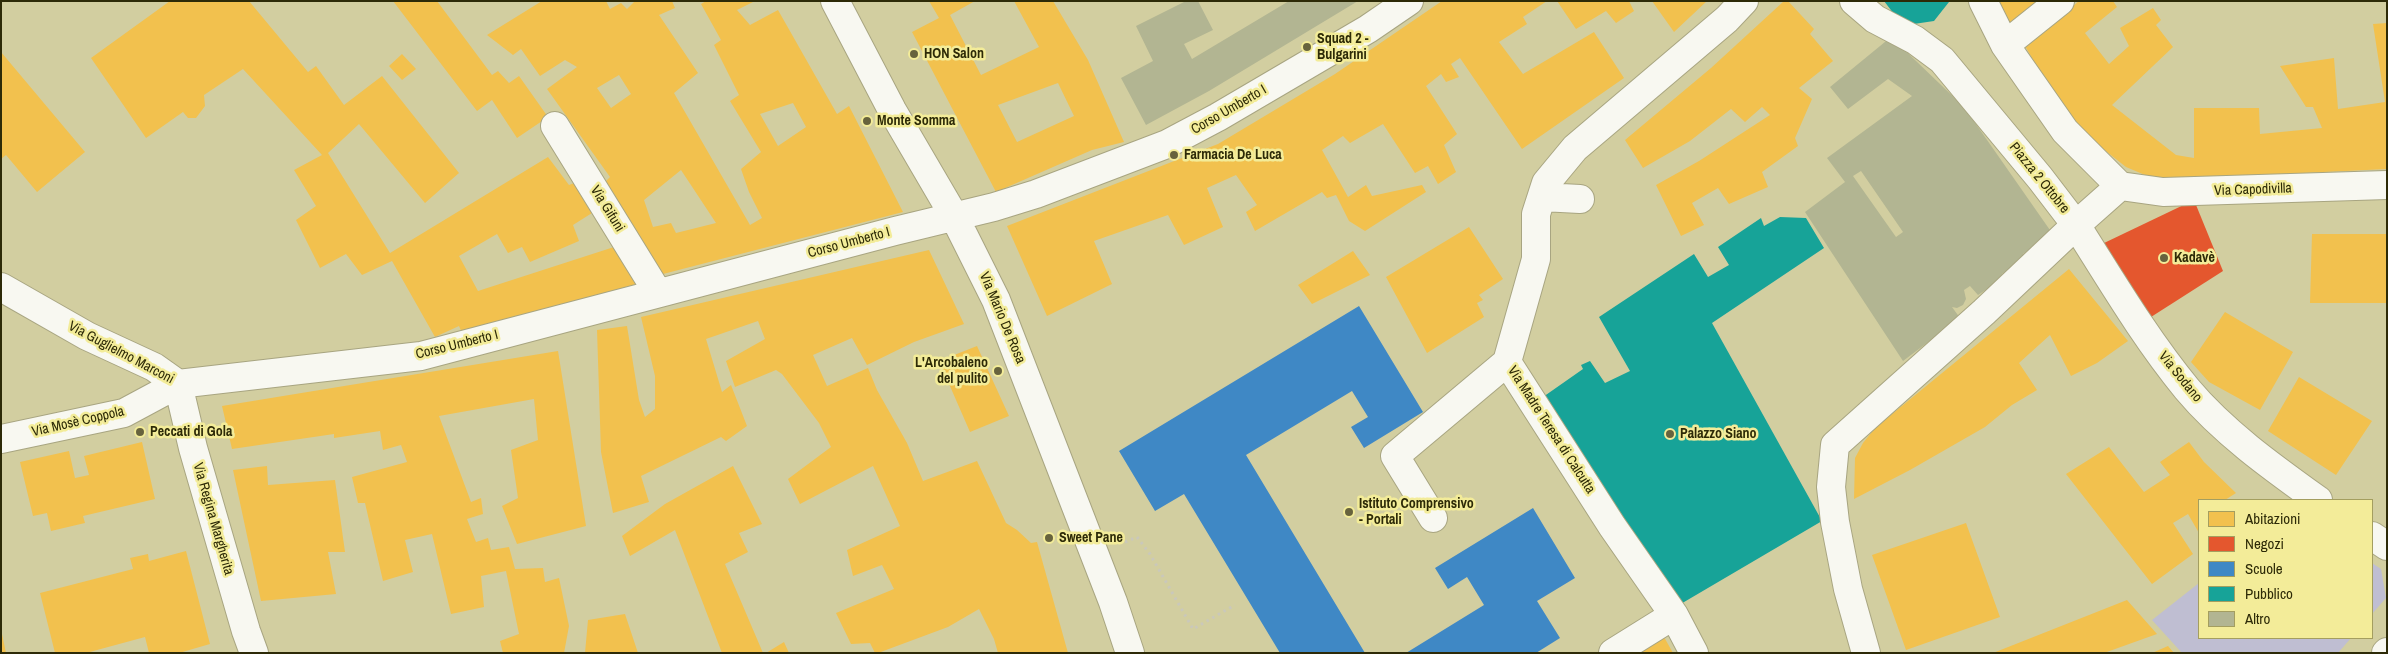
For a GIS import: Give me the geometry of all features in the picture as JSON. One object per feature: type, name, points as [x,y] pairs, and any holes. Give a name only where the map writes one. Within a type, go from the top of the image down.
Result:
[{"type":"street","name":"Via Mario De Rosa","points":[[835,1],[892,110],[954,216],[996,300],[1113,602],[1130,653]]},
{"type":"street","name":"Corso Umberto I","points":[[250,377],[420,356],[994,207],[1036,194],[1167,144],[1218,117],[1360,34],[1408,1]]},
{"type":"street","name":"Via Madre Teresa di Calcutta","points":[[1694,653],[1674,615],[1612,526],[1507,362],[1536,259],[1536,214],[1546,183],[1575,148],[1727,19],[1744,1]]},
{"type":"street","name":"Piazza 2 Ottobre","points":[[1854,1],[1875,19],[1915,40],[1942,60],[2040,178],[2076,225],[2120,186]]},
{"type":"street","points":[[1983,1],[2005,45],[2065,132],[2120,186]]},
{"type":"street","points":[[2005,45],[2060,1]]},
{"type":"street","name":"Via Gifuni","points":[[555,126],[617,224],[658,294]]},
{"type":"street","name":"Via Capodivilla","points":[[2120,186],[2163,192],[2387,185]]},
{"type":"street","points":[[1542,197],[1580,199]]},
{"type":"street","points":[[1866,653],[1848,589],[1831,487],[1835,445],[1984,312],[2076,225]]},
{"type":"street","name":"Via Sodano","points":[[2076,225],[2144,332],[2188,390],[2219,422],[2268,464],[2316,499]]},
{"type":"street","name":"Via Guglielmo Marconi","points":[[1,287],[87,336],[154,367],[178,384],[250,377]]},
{"type":"street","points":[[1433,518],[1395,456],[1507,362]]},
{"type":"street","name":"Via Mosè Coppola","points":[[1,439],[124,414],[178,384]]},
{"type":"street","name":"Via Regina Margherita","points":[[178,384],[193,448],[254,653]]},
{"type":"street","points":[[2373,537],[2387,546]]},
{"type":"street","points":[[1613,653],[1674,615]]},
{"type":"path","points":[[1150,554],[1193,629],[1235,605]]},
{"type":"shaded area","points":[[2373,564],[2381,569],[2386,598],[2373,613]]},
{"type":"shaded area","points":[[2198,584],[2198,639],[2350,639],[2338,653],[2182,653],[2152,620]]},
{"type":"building: Abitazioni","points":[[170,1],[249,1],[308,72],[316,66],[344,105],[382,76],[459,173],[425,203],[359,124],[328,153],[390,253],[548,157],[569,185],[577,182],[592,213],[573,225],[579,241],[530,262],[522,247],[508,253],[497,234],[459,256],[478,291],[614,247],[636,284],[462,333],[459,326],[435,337],[392,261],[362,275],[346,254],[320,268],[296,220],[316,206],[294,170],[322,155],[243,69],[204,95],[205,106],[196,118],[188,118],[183,112],[146,138],[91,58]]},
{"type":"building: Abitazioni","points":[[393,1],[437,1],[492,75],[498,71],[509,83],[519,76],[548,117],[517,138],[492,100],[477,111]]},
{"type":"building: Abitazioni","points":[[542,1],[606,1],[610,9],[621,3],[627,9],[635,1],[672,1],[675,8],[659,15],[698,73],[674,93],[750,225],[762,218],[749,192],[741,169],[761,152],[730,101],[739,95],[714,45],[721,40],[701,4],[706,1],[755,1],[737,10],[750,25],[778,10],[837,114],[849,106],[903,212],[663,274],[634,231],[599,188],[610,177],[547,89],[577,67],[565,60],[540,76],[521,49],[513,55],[487,35]],"holes":[[[619,75],[631,94],[611,108],[597,88]],[[793,103],[806,127],[778,146],[760,114]],[[681,170],[716,223],[676,233],[671,223],[653,227],[644,200]]]},
{"type":"building: Abitazioni","points":[[929,1],[975,1],[950,15],[981,75],[1039,47],[1014,1],[1053,1],[1088,60],[1124,142],[1092,150],[996,192],[912,32],[939,18]],"holes":[[[1058,83],[1074,116],[1017,142],[998,105]]]},
{"type":"building: Abitazioni","points":[[1442,1],[1547,1],[1523,17],[1527,24],[1499,42],[1523,74],[1594,32],[1624,78],[1522,149],[1460,58],[1451,64],[1459,77],[1446,82],[1441,74],[1426,86],[1457,134],[1444,145],[1456,172],[1438,184],[1428,166],[1415,173],[1383,124],[1350,143],[1343,136],[1322,150],[1348,197],[1366,185],[1372,196],[1422,185],[1426,192],[1365,231],[1349,221],[1336,195],[1327,198],[1322,192],[1255,231],[1246,212],[1257,205],[1236,175],[1207,188],[1223,227],[1184,245],[1168,215],[1094,241],[1112,284],[1047,316],[1007,226],[1218,144],[1335,74]]},
{"type":"building: Abitazioni","points":[[1557,1],[1629,1],[1634,11],[1616,23],[1606,11],[1576,29]]},
{"type":"building: Abitazioni","points":[[1652,1],[1707,1],[1674,32]]},
{"type":"building: Abitazioni","points":[[1784,1],[1788,1],[1814,29],[1810,34],[1833,61],[1799,88],[1812,99],[1795,138],[1798,146],[1762,172],[1768,187],[1729,204],[1718,188],[1692,203],[1704,225],[1681,236],[1656,185],[1699,161],[1770,115],[1762,107],[1745,122],[1731,109],[1690,141],[1643,168],[1625,140],[1711,68]]},
{"type":"building: Abitazioni","points":[[1995,1],[2051,1],[2011,31]]},
{"type":"building: Abitazioni","points":[[2079,1],[2113,1],[2117,7],[2085,33],[2109,64],[2129,46],[2120,28],[2153,8],[2161,20],[2156,25],[2173,47],[2112,105],[2176,155],[2194,158],[2194,108],[2259,108],[2260,134],[2322,128],[2313,107],[2306,107],[2280,66],[2334,58],[2338,109],[2385,102],[2373,24],[2387,23],[2387,169],[2157,180],[2126,167],[2083,133],[2047,84],[2025,46]]},
{"type":"building: Abitazioni","points":[[1,52],[85,152],[37,192],[6,155],[1,159]]},
{"type":"building: Abitazioni","points":[[402,54],[416,69],[402,80],[389,66]]},
{"type":"building: Abitazioni","points":[[1469,227],[1503,279],[1479,295],[1483,300],[1477,303],[1484,317],[1427,353],[1386,277]]},
{"type":"building: Abitazioni","points":[[2312,234],[2387,234],[2387,303],[2310,303]]},
{"type":"building: Abitazioni","points":[[929,250],[964,324],[914,342],[867,365],[852,338],[813,355],[827,386],[868,368],[877,390],[907,443],[923,481],[977,461],[1006,523],[1031,543],[1037,542],[1068,653],[998,653],[994,639],[979,609],[948,627],[878,653],[875,653],[870,643],[851,644],[836,613],[894,589],[882,565],[853,576],[847,550],[900,526],[873,466],[800,504],[788,479],[831,447],[819,423],[782,374],[776,370],[735,387],[726,361],[765,339],[758,321],[706,339],[722,392],[731,385],[747,426],[726,441],[721,437],[641,476],[649,502],[613,513],[601,452],[597,330],[627,326],[639,400],[645,417],[655,409],[655,376],[641,317]]},
{"type":"building: Abitazioni","points":[[1353,251],[1370,275],[1312,304],[1298,285]]},
{"type":"building: Abitazioni","points":[[2069,269],[2128,341],[2097,363],[2071,376],[2050,335],[2019,363],[2037,390],[2012,405],[1985,427],[1910,470],[1854,499],[1855,458],[1863,443],[1875,428]]},
{"type":"building: Abitazioni","points":[[2225,312],[2293,352],[2260,410],[2209,382],[2191,362]]},
{"type":"building: Abitazioni","points":[[977,346],[1009,416],[970,432],[939,361]]},
{"type":"building: Abitazioni","points":[[558,351],[586,526],[517,544],[502,506],[518,498],[511,450],[538,440],[534,399],[439,416],[471,502],[481,498],[483,514],[467,519],[476,542],[488,538],[491,550],[509,547],[515,569],[543,568],[545,582],[559,578],[569,626],[564,653],[503,653],[500,641],[519,634],[506,571],[481,576],[484,607],[451,614],[432,534],[405,540],[413,572],[383,581],[365,503],[358,503],[352,477],[407,462],[401,445],[383,450],[380,431],[334,438],[334,434],[232,449],[222,406]]},
{"type":"building: Abitazioni","points":[[2299,377],[2372,421],[2336,475],[2268,431]]},
{"type":"building: Abitazioni","points":[[142,442],[155,499],[83,516],[85,523],[51,531],[47,513],[33,516],[20,462],[69,451],[75,478],[89,475],[84,456]]},
{"type":"building: Abitazioni","points":[[2189,442],[2204,462],[2236,493],[2227,499],[2198,499],[2198,531],[2188,514],[2173,523],[2193,554],[2152,584],[2066,474],[2109,447],[2144,492],[2170,475],[2160,462]]},
{"type":"building: Abitazioni","points":[[267,466],[268,485],[335,480],[345,552],[328,552],[336,594],[261,601],[233,470]]},
{"type":"building: Abitazioni","points":[[733,466],[762,524],[739,533],[748,552],[725,564],[763,653],[722,653],[675,530],[630,556],[622,536],[665,504]]},
{"type":"building: Abitazioni","points":[[1966,523],[2000,617],[1906,650],[1872,555]]},
{"type":"building: Abitazioni","points":[[186,551],[210,644],[179,653],[149,653],[145,637],[86,653],[55,653],[40,593],[133,569],[130,558],[148,554],[149,561]]},
{"type":"building: Abitazioni","points":[[2127,600],[2157,634],[2104,653],[1993,653]]},
{"type":"building: Abitazioni","points":[[625,614],[638,653],[585,653],[588,620]]},
{"type":"building: Abitazioni","points":[[2,634],[6,653],[1,653]]},
{"type":"building: Abitazioni","points":[[1664,637],[1673,653],[1638,653]]},
{"type":"building: Abitazioni","points":[[784,642],[789,653],[766,653]]},
{"type":"building: Abitazioni","points":[[2168,646],[2174,653],[2152,653]]},
{"type":"building: Negozi","name":"Kadavè","points":[[2194,200],[2223,271],[2151,317],[2102,244]]},
{"type":"building: Scuole","points":[[1359,306],[1423,412],[1364,448],[1351,427],[1368,417],[1352,391],[1246,455],[1365,653],[1280,653],[1184,494],[1155,511],[1119,451]]},
{"type":"building: Scuole","points":[[1533,508],[1575,578],[1537,601],[1560,638],[1536,653],[1406,653],[1484,605],[1467,577],[1448,589],[1435,568]]},
{"type":"building: Pubblico","points":[[1884,1],[1949,2],[1934,21],[1907,25],[1897,18]]},
{"type":"building: Pubblico","name":"Palazzo Siano","points":[[1780,217],[1806,218],[1824,248],[1712,323],[1822,521],[1679,605],[1543,397],[1583,369],[1581,365],[1590,361],[1605,383],[1630,371],[1599,317],[1694,254],[1708,277],[1729,265],[1718,247],[1761,218],[1764,226]]},
{"type":"building: Altro","points":[[1186,1],[1198,1],[1213,30],[1184,44],[1192,59],[1289,1],[1358,1],[1209,91],[1146,125],[1121,78],[1153,61],[1136,26]]},
{"type":"building: Altro","points":[[1891,37],[1964,107],[2052,233],[2023,254],[2025,257],[2002,274],[2004,278],[1978,295],[1970,286],[1964,290],[1966,299],[1963,305],[1957,308],[1952,307],[1960,318],[1903,361],[1805,212],[1845,182],[1827,158],[1912,96],[1888,79],[1848,109],[1830,87]],"holes":[[[1861,171],[1903,232],[1896,237],[1853,176]]]},
{"type":"place","name":"Squad 2 - Bulgarini","points":[[1307,47]]},
{"type":"place","name":"HON Salon","points":[[914,54]]},
{"type":"place","name":"Monte Somma","points":[[867,121]]},
{"type":"place","name":"Farmacia De Luca","points":[[1174,155]]},
{"type":"place","name":"Kadavè","points":[[2164,258]]},
{"type":"place","name":"L'Arcobaleno del pulito","points":[[998,371]]},
{"type":"place","name":"Peccati di Gola","points":[[140,432]]},
{"type":"place","name":"Palazzo Siano","points":[[1670,434]]},
{"type":"place","name":"Istituto Comprensivo - Portali","points":[[1349,512]]},
{"type":"place","name":"Sweet Pane","points":[[1049,538]]}]
